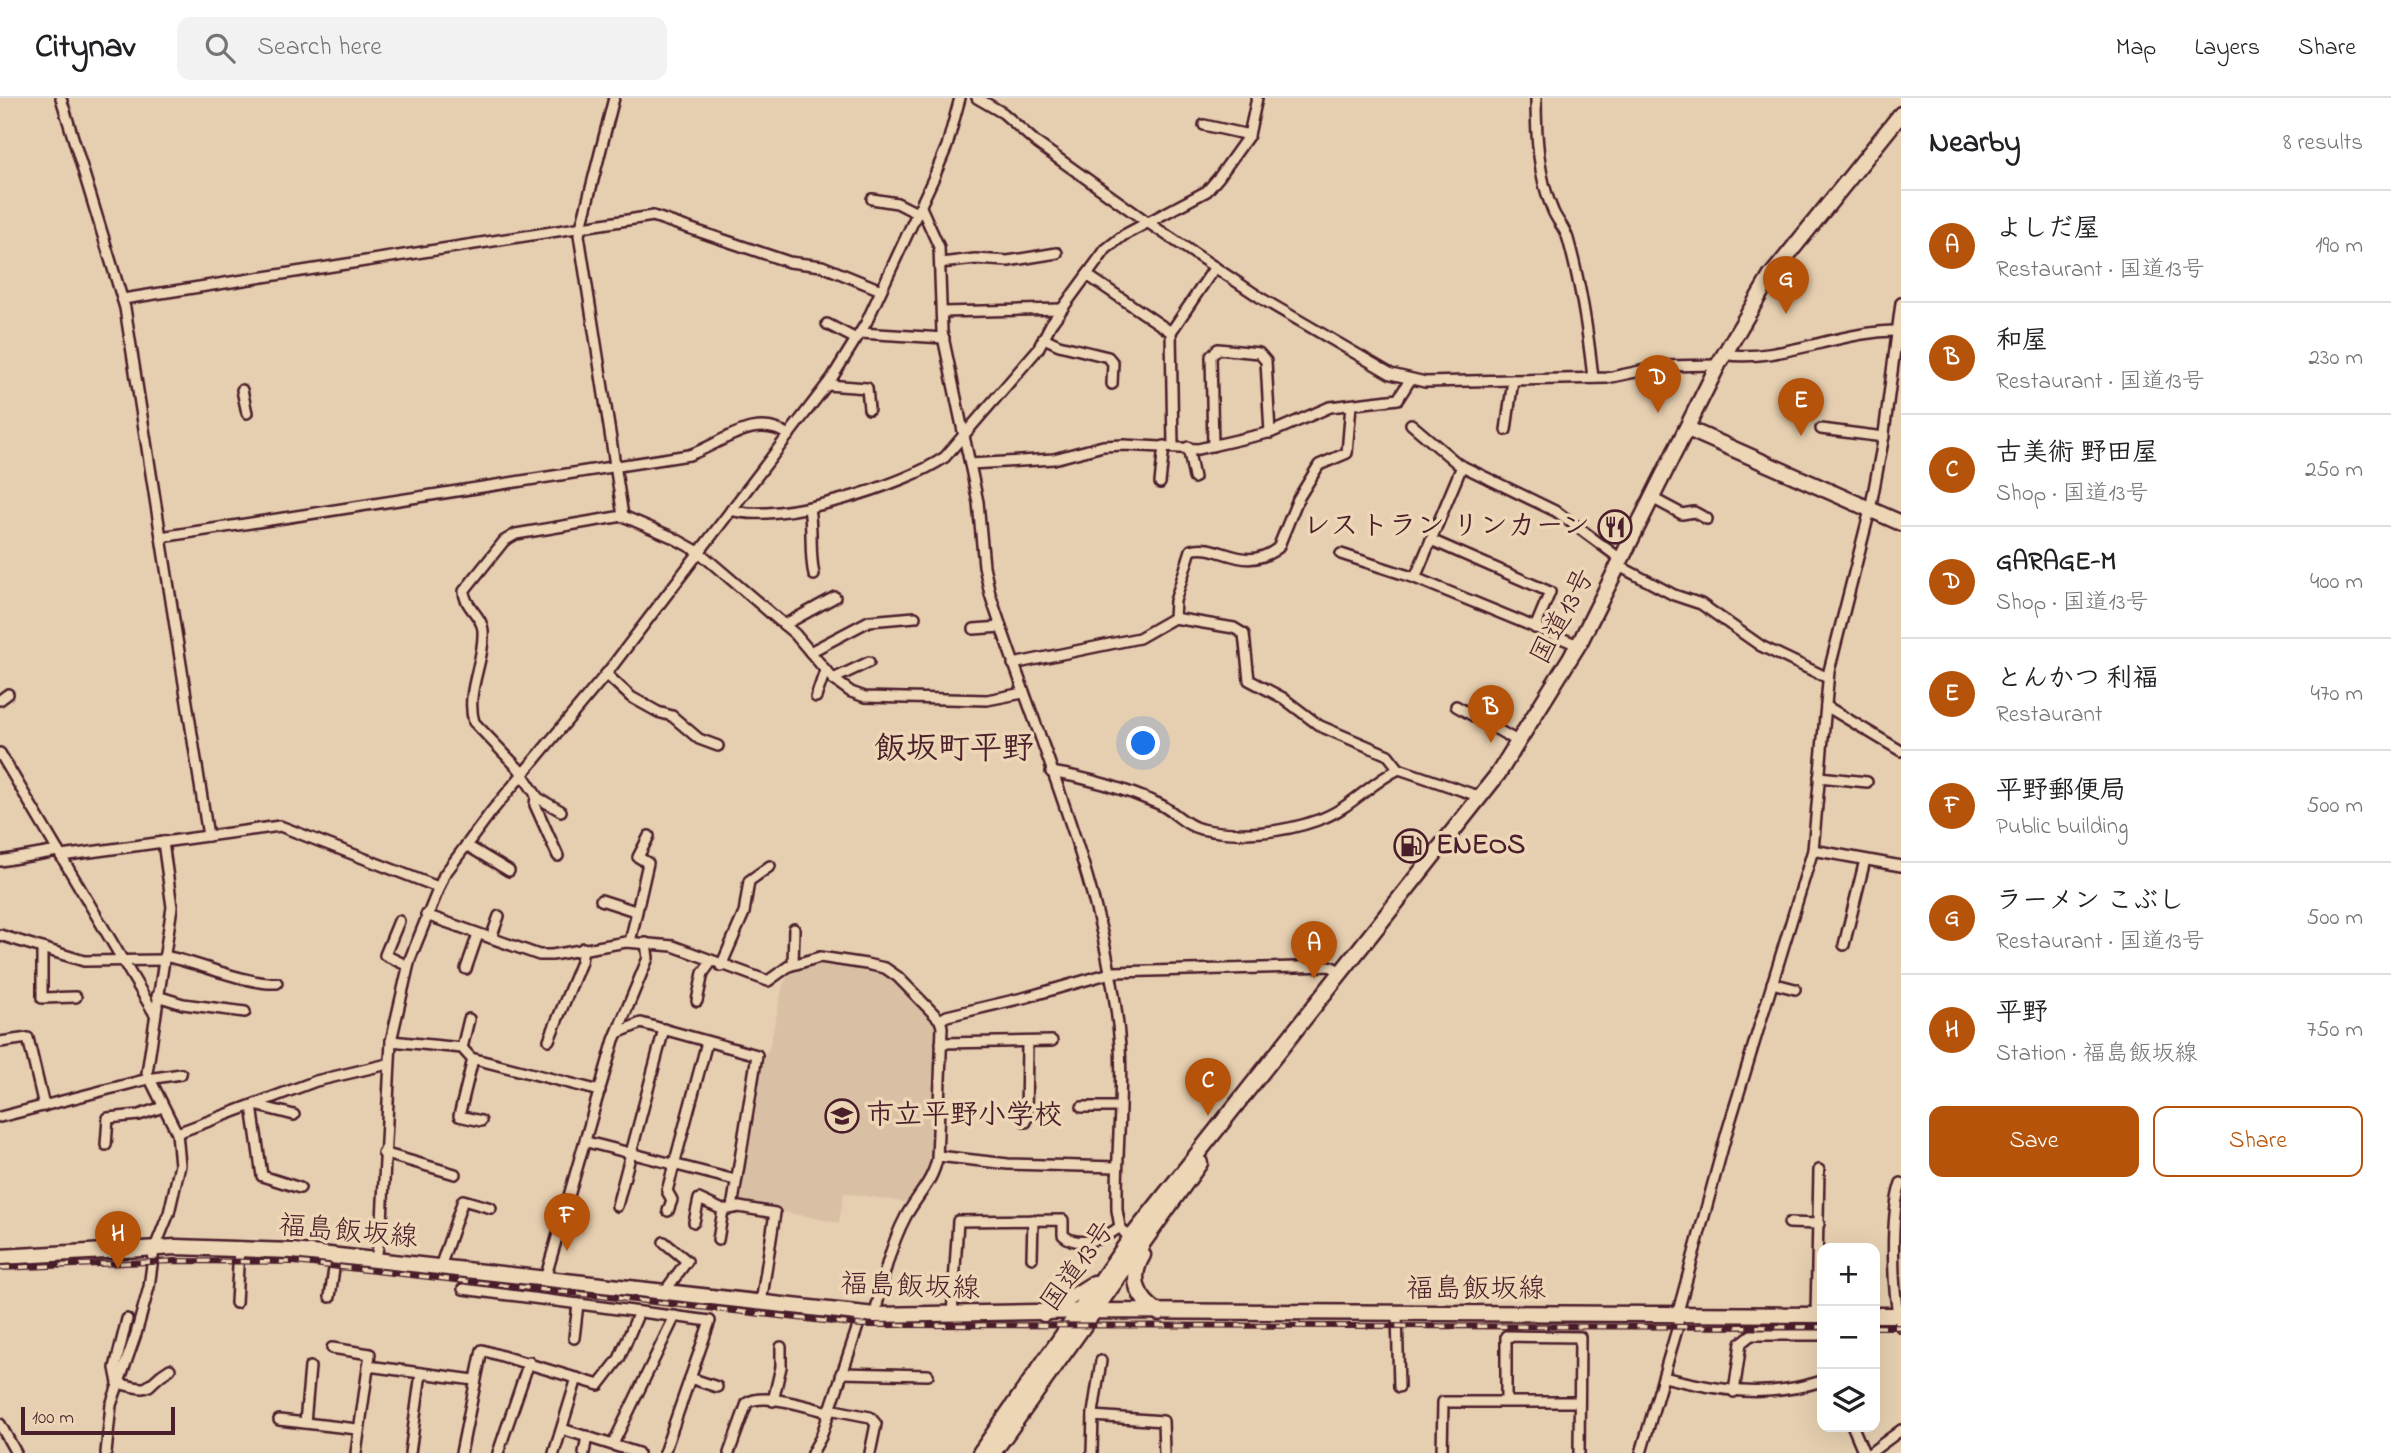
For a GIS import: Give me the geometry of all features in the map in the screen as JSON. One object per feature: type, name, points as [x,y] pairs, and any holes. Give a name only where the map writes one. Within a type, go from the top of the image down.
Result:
[{"type":"main road","name":"国道13号","points":[[980,1453],[1130,1238],[1481,797],[1519,743],[1578,645],[1721,360],[1770,277],[1901,114]]},
{"type":"main road","points":[[1688,429],[1901,523]]},
{"type":"main road","name":"国道13号","points":[[993,1453],[1190,1179],[1228,1117]]},
{"type":"main road","points":[[1159,1313],[1141,1298],[1135,1271],[1190,1179]]},
{"type":"main road","name":"福島飯坂線","points":[[0,1258],[176,1247],[336,1254],[869,1315],[1095,1311],[1817,1315]]},
{"type":"main road","points":[[1044,1314],[1103,1277]]},
{"type":"main road","points":[[1880,1316],[1900,1319]]},
{"type":"street","points":[[61,98],[123,299],[208,836]]},
{"type":"street","points":[[614,98],[580,227],[623,516]]},
{"type":"street","points":[[376,1259],[382,1221],[383,1153],[391,1041],[408,966],[438,887],[466,845],[606,674],[827,385],[858,336],[919,210],[947,146],[960,98]]},
{"type":"street","points":[[977,98],[1003,113],[1038,144],[1147,222],[1264,300],[1391,374],[1410,380],[1593,378],[1664,366],[1742,358],[1839,337],[1899,331]]},
{"type":"street","points":[[732,510],[740,513],[788,512],[809,508],[928,470],[964,439],[1044,338],[1106,249],[1147,222],[1206,191],[1248,135],[1257,98]]},
{"type":"street","points":[[1536,98],[1540,164],[1553,212],[1565,230],[1582,294],[1593,378]]},
{"type":"street","points":[[1204,125],[1248,135]]},
{"type":"street","points":[[872,199],[919,210],[939,247],[944,338],[978,502],[984,566],[1001,628],[1091,893],[1108,973],[1120,1047],[1116,1167],[1120,1227],[1130,1238]]},
{"type":"street","points":[[123,299],[653,216],[789,262],[822,266],[881,290]]},
{"type":"street","points":[[941,263],[975,259],[1008,261],[1057,253]]},
{"type":"street","points":[[1160,483],[1169,446],[1171,331],[1215,267]]},
{"type":"street","points":[[1087,275],[1171,331]]},
{"type":"street","points":[[1641,1453],[1664,1377],[1727,1132],[1813,850],[1828,678],[1870,510],[1884,437],[1901,303]]},
{"type":"street","points":[[942,312],[1062,309]]},
{"type":"street","points":[[827,324],[858,336],[944,338]]},
{"type":"street","points":[[1044,338],[1059,345],[1108,358],[1113,363],[1112,384]]},
{"type":"street","points":[[1213,446],[1211,356],[1218,349],[1259,353],[1266,361],[1270,433]]},
{"type":"street","points":[[970,464],[1054,459],[1103,446],[1213,446],[1270,433],[1295,424],[1319,410],[1398,398],[1410,380]]},
{"type":"street","points":[[1506,430],[1513,380]]},
{"type":"street","points":[[827,385],[867,388],[869,409]]},
{"type":"street","points":[[242,390],[247,413]]},
{"type":"street","points":[[1174,618],[1175,601],[1191,550],[1199,548],[1238,560],[1272,553],[1278,548],[1298,499],[1319,465],[1347,453],[1351,405]]},
{"type":"street","points":[[1411,424],[1435,447],[1462,466],[1557,512],[1620,563],[1674,595],[1701,604],[1761,646],[1828,678]]},
{"type":"street","points":[[161,537],[689,455],[747,428],[766,427],[789,435]]},
{"type":"street","points":[[1821,429],[1884,437]]},
{"type":"street","points":[[1188,447],[1194,478]]},
{"type":"street","points":[[1415,578],[1462,466]]},
{"type":"street","points":[[1652,498],[1682,514],[1694,512],[1707,519]]},
{"type":"street","points":[[809,508],[813,536],[809,548],[814,575]]},
{"type":"street","points":[[561,811],[536,796],[523,775],[474,722],[470,700],[483,630],[464,591],[504,541],[516,534],[623,516],[672,537],[699,552],[783,625],[833,679],[851,692],[874,698],[987,699],[1023,693]]},
{"type":"street","points":[[1431,540],[1550,592],[1535,628]]},
{"type":"street","points":[[1341,554],[1415,578],[1578,645]]},
{"type":"street","points":[[783,625],[835,597]]},
{"type":"street","points":[[810,652],[869,621],[915,617]]},
{"type":"street","points":[[1013,664],[1139,638],[1174,618],[1241,631],[1249,680],[1283,698],[1320,726],[1380,750],[1399,769],[1481,797]]},
{"type":"street","points":[[974,629],[1001,628]]},
{"type":"street","points":[[833,679],[869,662]]},
{"type":"street","points":[[816,697],[825,671]]},
{"type":"street","points":[[606,674],[648,707],[672,716],[699,739],[718,746]]},
{"type":"street","points":[[1457,706],[1519,743]]},
{"type":"street","points":[[1826,706],[1901,751]]},
{"type":"street","points":[[0,753],[155,1013]]},
{"type":"street","points":[[1051,772],[1079,777],[1135,794],[1160,804],[1199,829],[1259,832],[1289,829],[1320,820],[1346,807],[1387,774],[1399,769]]},
{"type":"street","points":[[1819,777],[1867,782]]},
{"type":"street","points":[[536,796],[535,805],[558,856]]},
{"type":"street","points":[[0,861],[280,826],[438,887]]},
{"type":"street","points":[[629,942],[648,863],[638,857],[649,836]]},
{"type":"street","points":[[106,1453],[111,1405],[146,1299],[154,1250],[176,1187],[181,1157],[177,1133],[148,1079],[147,1056],[172,906],[163,842]]},
{"type":"street","points":[[466,845],[509,871]]},
{"type":"street","points":[[1813,850],[1901,866]]},
{"type":"street","points":[[1844,945],[1865,860]]},
{"type":"street","points":[[721,966],[744,913],[749,881],[770,866]]},
{"type":"street","points":[[601,900],[635,911]]},
{"type":"street","points":[[426,915],[539,955],[629,942],[673,946],[721,966],[768,981],[793,964],[820,957],[885,968],[898,977],[940,1020],[938,1156],[935,1173],[899,1230],[869,1315],[841,1373],[812,1453]]},
{"type":"street","points":[[491,939],[499,916]]},
{"type":"street","points":[[399,921],[385,955],[408,966]]},
{"type":"street","points":[[793,964],[794,929]]},
{"type":"street","points":[[466,969],[478,934]]},
{"type":"street","points":[[0,936],[84,961],[163,958],[195,962],[263,984],[277,983]]},
{"type":"street","points":[[545,1279],[617,1033],[648,958],[646,943]]},
{"type":"street","points":[[42,948],[42,998],[76,997]]},
{"type":"street","points":[[548,1040],[581,962],[583,948]]},
{"type":"street","points":[[697,1001],[703,973],[711,962]]},
{"type":"street","points":[[940,1020],[1108,973],[1330,966],[1342,972]]},
{"type":"street","points":[[1772,984],[1795,989]]},
{"type":"street","points":[[157,996],[183,1004],[245,1012]]},
{"type":"street","points":[[462,1048],[469,1020]]},
{"type":"street","points":[[617,1033],[641,1023],[757,1055],[735,1180],[718,1240]]},
{"type":"street","points":[[617,1206],[664,1030]]},
{"type":"street","points":[[0,1042],[28,1038],[44,1105]]},
{"type":"street","points":[[391,1041],[462,1048],[473,1059],[600,1091]]},
{"type":"street","points":[[941,1042],[1052,1041]]},
{"type":"street","points":[[668,1212],[672,1200],[667,1191],[707,1042]]},
{"type":"street","points":[[1026,1122],[1027,1042]]},
{"type":"street","points":[[473,1059],[459,1116],[481,1121]]},
{"type":"street","points":[[177,1133],[316,1081],[388,1064]]},
{"type":"street","points":[[0,1117],[148,1079],[181,1074]]},
{"type":"street","points":[[254,1105],[294,1115]]},
{"type":"street","points":[[254,1105],[262,1176],[300,1188]]},
{"type":"street","points":[[106,1145],[108,1118],[139,1115],[163,1107]]},
{"type":"street","points":[[1082,1107],[1119,1107]]},
{"type":"street","points":[[587,1142],[735,1180]]},
{"type":"street","points":[[383,1153],[454,1174]]},
{"type":"street","points":[[938,1156],[1008,1164],[1116,1167]]},
{"type":"street","points":[[1819,1170],[1819,1306]]},
{"type":"street","points":[[1900,1319],[1894,1203],[1901,1183]]},
{"type":"street","points":[[694,1222],[699,1199],[727,1209],[775,1213],[761,1303]]},
{"type":"street","points":[[440,1267],[463,1200],[491,1208]]},
{"type":"street","points":[[1032,1220],[1032,1258]]},
{"type":"street","points":[[952,1315],[958,1221],[1063,1220],[1063,1234],[1068,1239],[1103,1240],[1120,1227]]},
{"type":"street","points":[[1790,1223],[1819,1224]]},
{"type":"street","points":[[664,1242],[687,1261],[665,1292]]},
{"type":"street","points":[[236,1303],[239,1248]]},
{"type":"street","points":[[330,1297],[336,1254]]},
{"type":"street","points":[[463,1289],[710,1321],[664,1453]]},
{"type":"street","points":[[574,1338],[578,1304]]},
{"type":"street","points":[[461,1453],[482,1350],[600,1385],[619,1359],[639,1312]]},
{"type":"street","points":[[1397,1314],[1399,1387]]},
{"type":"street","points":[[614,1444],[675,1316]]},
{"type":"street","points":[[118,1383],[116,1368],[127,1319]]},
{"type":"street","points":[[1734,1392],[1741,1343],[1751,1335],[1817,1335]]},
{"type":"street","points":[[1506,1400],[1506,1336],[1580,1337],[1579,1453]]},
{"type":"street","points":[[773,1401],[781,1367],[781,1347]]},
{"type":"street","points":[[332,1348],[370,1354],[357,1429],[356,1453]]},
{"type":"street","points":[[1092,1453],[1093,1416],[1101,1361]]},
{"type":"street","points":[[498,1453],[529,1362]]},
{"type":"street","points":[[368,1366],[474,1380]]},
{"type":"street","points":[[305,1423],[310,1367]]},
{"type":"street","points":[[118,1383],[142,1390],[150,1388],[170,1369]]},
{"type":"street","points":[[410,1453],[421,1373]]},
{"type":"street","points":[[841,1373],[928,1375]]},
{"type":"street","points":[[1664,1377],[1734,1392],[1795,1388],[1817,1383]]},
{"type":"street","points":[[554,1453],[577,1378]]},
{"type":"street","points":[[690,1378],[717,1387]]},
{"type":"street","points":[[729,1453],[747,1404],[753,1399],[870,1417],[876,1424],[870,1453]]},
{"type":"street","points":[[1442,1453],[1443,1402],[1579,1402]]},
{"type":"street","points":[[1093,1416],[1163,1421],[1164,1453]]},
{"type":"street","points":[[279,1420],[357,1429]]},
{"type":"street","points":[[0,1424],[16,1453]]},
{"type":"street","points":[[562,1429],[638,1453]]},
{"type":"street","points":[[1870,1453],[1901,1430]]},
{"type":"street","points":[[1855,1432],[1864,1453]]},
{"type":"street","points":[[584,1453],[587,1436]]},
{"type":"shaded area","name":"市立平野小学校","points":[[817,963],[885,975],[933,1020],[938,1033],[930,1173],[910,1203],[844,1193],[839,1223],[735,1202],[761,1059],[769,1049],[783,985],[787,977],[800,968]]},
{"type":"railway","points":[[0,1268],[176,1261],[294,1262],[860,1325],[1817,1327]]},
{"type":"railway","points":[[1880,1327],[1901,1327]]},
{"type":"place","name":"ラーメン こぶし","points":[[1786,314]]},
{"type":"place","name":"GARAGE-M","points":[[1658,413]]},
{"type":"place","name":"とんかつ 利福","points":[[1801,436]]},
{"type":"place","name":"レストラン リンカーン","points":[[1615,527]]},
{"type":"place","name":"和屋","points":[[1491,743]]},
{"type":"place","name":"ENEOS","points":[[1411,846]]},
{"type":"place","name":"よしだ屋","points":[[1314,979]]},
{"type":"place","name":"市立平野小学校","points":[[842,1116]]},
{"type":"place","name":"古美術 野田屋","points":[[1208,1116]]},
{"type":"place","name":"平野郵便局","points":[[567,1251]]},
{"type":"place","name":"平野","points":[[118,1269]]},
{"type":"district","name":"飯坂町平野","points":[[954,750]]}]
